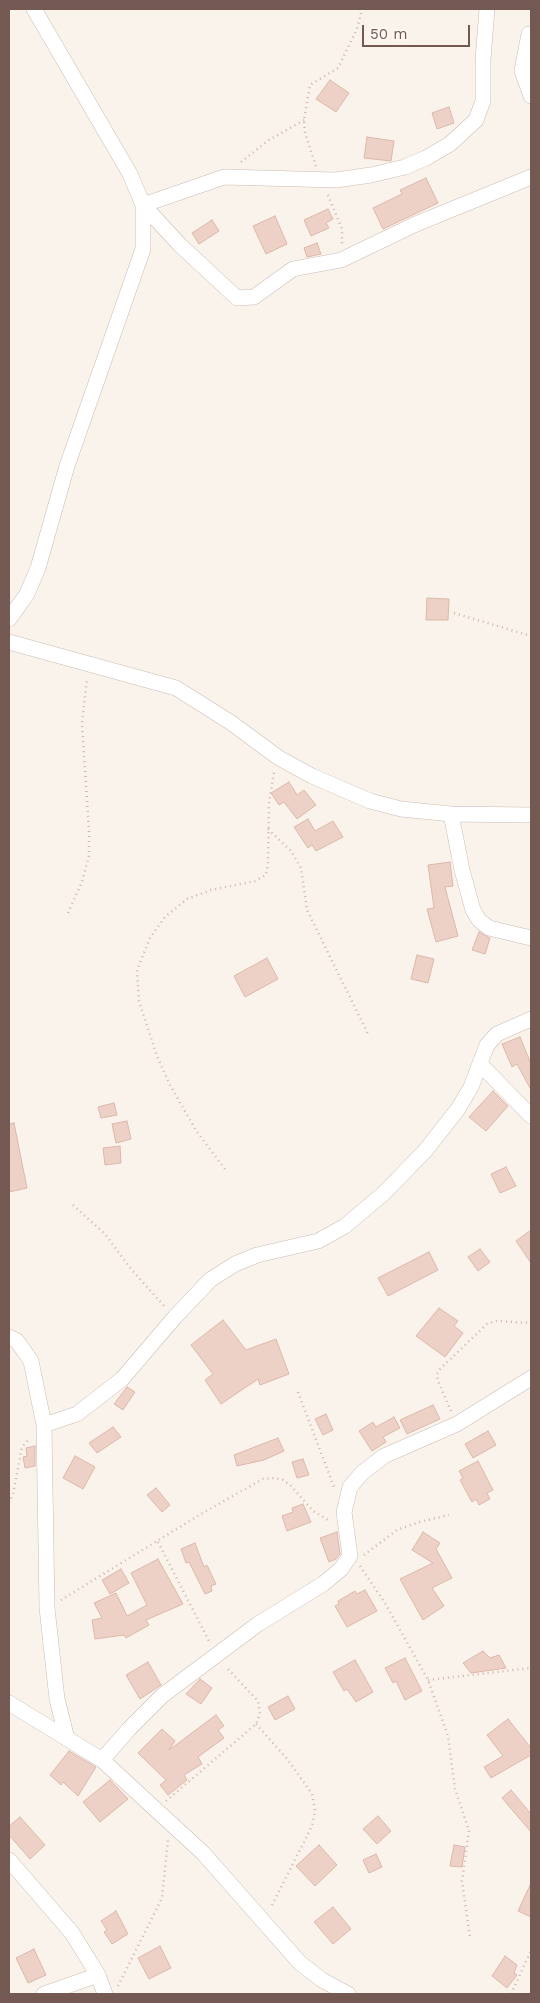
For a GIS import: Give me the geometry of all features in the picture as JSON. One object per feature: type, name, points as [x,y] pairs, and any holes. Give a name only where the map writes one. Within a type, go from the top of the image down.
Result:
[{"type":"street","points":[[34,9],[130,174],[143,205],[180,245],[237,298],[254,297],[293,269],[341,260],[416,224],[531,177]]},
{"type":"street","points":[[143,205],[224,177],[336,180],[371,175],[419,161],[450,144],[476,120],[483,101],[486,9]]},
{"type":"street","points":[[529,34],[522,71],[531,96]]},
{"type":"street","points":[[9,619],[28,594],[38,568],[67,466],[143,249],[143,205]]},
{"type":"street","points":[[9,642],[176,688],[230,722],[279,758],[312,776],[370,801],[401,810],[451,814],[531,814]]},
{"type":"street","points":[[451,814],[462,870],[473,910],[479,920],[489,928],[531,938]]},
{"type":"street","points":[[44,1428],[77,1414],[122,1379],[175,1317],[210,1280],[235,1264],[257,1255],[318,1241],[345,1226],[383,1194],[425,1151],[458,1109],[487,1045],[498,1034],[531,1019]]},
{"type":"street","points":[[480,1064],[531,1116]]},
{"type":"street","points":[[9,1337],[18,1341],[31,1361],[44,1428],[47,1608],[57,1699],[67,1739]]},
{"type":"street","points":[[102,1760],[128,1729],[163,1695],[258,1624],[323,1584],[354,1559],[345,1528],[344,1512],[350,1487],[362,1473],[384,1456],[457,1424],[531,1378]]},
{"type":"street","points":[[9,1703],[102,1760],[157,1809],[229,1880],[300,1963],[322,1980],[348,1994]]},
{"type":"street","points":[[9,1860],[72,1933],[98,1975],[105,1994]]},
{"type":"street","points":[[44,1994],[98,1975]]},
{"type":"path","points":[[224,177],[269,140],[304,120],[310,85],[338,68],[357,29],[362,9]]},
{"type":"path","points":[[454,613],[531,636]]},
{"type":"path","points":[[68,914],[82,882],[89,855],[90,831],[82,724],[88,664]]},
{"type":"path","points":[[225,1169],[197,1132],[167,1078],[139,1001],[137,970],[150,938],[165,917],[187,899],[211,890],[255,881],[266,875],[270,794],[279,758]]},
{"type":"path","points":[[268,829],[291,852],[301,868],[307,910],[368,1036]]},
{"type":"path","points":[[73,1205],[105,1234],[148,1290],[175,1317]]},
{"type":"path","points":[[457,1424],[438,1381],[437,1374],[441,1368],[486,1324],[496,1321],[531,1323]]},
{"type":"path","points":[[298,1392],[319,1452],[344,1512]]},
{"type":"path","points":[[9,1503],[13,1494],[24,1442],[44,1428]]},
{"type":"path","points":[[47,1608],[264,1478],[283,1480],[291,1486],[313,1512],[345,1528]]},
{"type":"path","points":[[449,1515],[396,1530],[354,1559],[385,1603],[428,1680],[448,1736],[455,1789],[468,1831],[462,1880],[470,1937]]},
{"type":"path","points":[[157,1809],[256,1724],[260,1714],[258,1701],[232,1675],[216,1654],[158,1541]]},
{"type":"path","points":[[428,1680],[531,1668]]},
{"type":"path","points":[[256,1724],[288,1760],[312,1794],[315,1810],[312,1826],[264,1922]]},
{"type":"path","points":[[114,1994],[162,1898],[169,1821]]},
{"type":"path","points":[[511,1994],[531,1950]]},
{"type":"building","points":[[330,80],[349,93],[336,112],[316,99]]},
{"type":"building","points":[[449,107],[454,123],[437,129],[432,113]]},
{"type":"building","points":[[367,137],[394,141],[391,161],[364,158]]},
{"type":"building","points":[[426,178],[438,203],[383,229],[373,208],[402,194],[400,190]]},
{"type":"building","points":[[328,209],[333,219],[326,223],[329,228],[311,236],[304,220]]},
{"type":"building","points":[[275,216],[287,244],[266,254],[253,226]]},
{"type":"building","points":[[212,220],[219,231],[199,244],[192,233]]},
{"type":"building","points":[[317,243],[321,254],[307,257],[304,248]]},
{"type":"building","points":[[427,598],[449,599],[448,620],[426,620]]},
{"type":"building","points":[[289,782],[297,795],[304,790],[316,805],[297,819],[284,802],[279,805],[271,793]]},
{"type":"building","points":[[308,819],[315,831],[333,821],[343,837],[316,851],[312,845],[308,848],[294,827]]},
{"type":"building","points":[[450,862],[453,886],[445,887],[458,936],[436,942],[427,909],[434,908],[428,865]]},
{"type":"building","points":[[479,932],[490,938],[485,954],[472,950]]},
{"type":"building","points":[[417,955],[434,959],[428,983],[411,979]]},
{"type":"building","points":[[267,958],[278,979],[245,997],[234,976]]},
{"type":"building","points":[[520,1037],[531,1064],[531,1090],[517,1064],[512,1067],[502,1044]]},
{"type":"building","points":[[493,1091],[508,1106],[486,1131],[469,1117]]},
{"type":"building","points":[[114,1103],[117,1115],[101,1118],[98,1107]]},
{"type":"building","points":[[127,1121],[131,1139],[116,1143],[112,1124]]},
{"type":"building","points":[[14,1123],[27,1188],[9,1192],[9,1124]]},
{"type":"building","points":[[120,1146],[121,1163],[105,1165],[103,1148]]},
{"type":"building","points":[[506,1167],[516,1186],[500,1193],[491,1174]]},
{"type":"building","points":[[531,1230],[531,1263],[516,1241]]},
{"type":"building","points":[[480,1249],[490,1262],[478,1271],[468,1257]]},
{"type":"building","points":[[429,1252],[438,1270],[388,1296],[378,1278]]},
{"type":"building","points":[[439,1308],[458,1321],[454,1326],[463,1333],[445,1357],[416,1336]]},
{"type":"building","points":[[223,1320],[246,1350],[276,1339],[289,1374],[260,1385],[258,1379],[221,1404],[205,1380],[213,1374],[191,1345]]},
{"type":"building","points":[[127,1387],[135,1392],[123,1410],[114,1404]]},
{"type":"building","points":[[433,1405],[440,1419],[407,1434],[400,1420]]},
{"type":"building","points":[[326,1414],[333,1430],[323,1435],[315,1419]]},
{"type":"building","points":[[394,1417],[400,1428],[383,1437],[386,1442],[372,1451],[359,1431],[373,1422],[376,1427]]},
{"type":"building","points":[[113,1427],[121,1437],[97,1453],[89,1443]]},
{"type":"building","points":[[488,1431],[496,1445],[473,1458],[465,1444]]},
{"type":"building","points":[[278,1438],[284,1451],[264,1460],[237,1466],[234,1455]]},
{"type":"building","points":[[35,1446],[35,1466],[25,1468],[23,1457],[27,1456],[26,1448]]},
{"type":"building","points":[[75,1456],[95,1467],[83,1489],[63,1478]]},
{"type":"building","points":[[303,1459],[309,1475],[297,1478],[292,1462]]},
{"type":"building","points":[[478,1461],[493,1490],[487,1493],[490,1499],[479,1505],[476,1499],[472,1502],[460,1480],[463,1478],[459,1471]]},
{"type":"building","points":[[156,1488],[170,1505],[162,1512],[147,1495]]},
{"type":"building","points":[[303,1504],[311,1522],[287,1531],[282,1516],[293,1512],[292,1508]]},
{"type":"building","points":[[337,1532],[340,1554],[336,1559],[329,1562],[320,1538]]},
{"type":"building","points":[[423,1532],[440,1543],[436,1549],[452,1578],[432,1588],[444,1606],[423,1620],[400,1579],[433,1563],[412,1550]]},
{"type":"building","points":[[195,1543],[204,1567],[207,1565],[216,1584],[211,1586],[212,1591],[205,1594],[189,1562],[186,1563],[181,1549]]},
{"type":"building","points":[[158,1559],[183,1604],[146,1620],[149,1625],[126,1638],[124,1635],[95,1639],[92,1620],[102,1618],[94,1603],[116,1593],[127,1616],[147,1605],[131,1573]]},
{"type":"building","points":[[121,1569],[129,1583],[110,1594],[102,1580]]},
{"type":"building","points":[[365,1590],[377,1611],[347,1627],[335,1606],[339,1604],[338,1601],[355,1591],[357,1594]]},
{"type":"building","points":[[483,1651],[490,1658],[499,1655],[506,1668],[471,1673],[463,1663]]},
{"type":"building","points":[[405,1658],[422,1691],[405,1700],[396,1681],[393,1683],[385,1668]]},
{"type":"building","points":[[355,1660],[373,1692],[356,1702],[347,1689],[344,1691],[333,1672]]},
{"type":"building","points":[[148,1662],[161,1685],[140,1699],[126,1675]]},
{"type":"building","points":[[200,1679],[212,1688],[201,1704],[186,1694]]},
{"type":"building","points":[[288,1696],[295,1709],[275,1720],[268,1707]]},
{"type":"building","points":[[216,1715],[224,1726],[218,1730],[224,1738],[198,1757],[202,1764],[184,1775],[187,1780],[168,1795],[160,1785],[166,1780],[138,1753],[162,1729],[175,1741],[169,1750]]},
{"type":"building","points":[[508,1719],[531,1748],[531,1755],[491,1778],[484,1767],[503,1756],[487,1735]]},
{"type":"building","points":[[69,1751],[96,1767],[78,1796],[63,1782],[61,1785],[50,1775]]},
{"type":"building","points":[[110,1780],[128,1799],[100,1822],[83,1802]]},
{"type":"building","points":[[511,1790],[531,1814],[531,1832],[502,1798]]},
{"type":"building","points":[[378,1816],[391,1831],[377,1844],[363,1829]]},
{"type":"building","points":[[20,1817],[45,1845],[30,1859],[9,1835],[9,1826]]},
{"type":"building","points":[[319,1845],[337,1865],[315,1886],[296,1866]]},
{"type":"building","points":[[454,1845],[465,1847],[462,1867],[450,1866]]},
{"type":"building","points":[[376,1854],[382,1867],[369,1873],[363,1860]]},
{"type":"building","points":[[531,1883],[531,1917],[518,1911]]},
{"type":"building","points":[[333,1907],[351,1929],[333,1944],[314,1922]]},
{"type":"building","points":[[116,1911],[128,1934],[112,1944],[104,1932],[107,1930],[101,1921]]},
{"type":"building","points":[[160,1946],[171,1968],[149,1979],[138,1958]]},
{"type":"building","points":[[34,1949],[46,1975],[28,1983],[16,1958]]},
{"type":"building","points":[[505,1956],[517,1965],[514,1973],[517,1975],[507,1988],[492,1976]]}]
